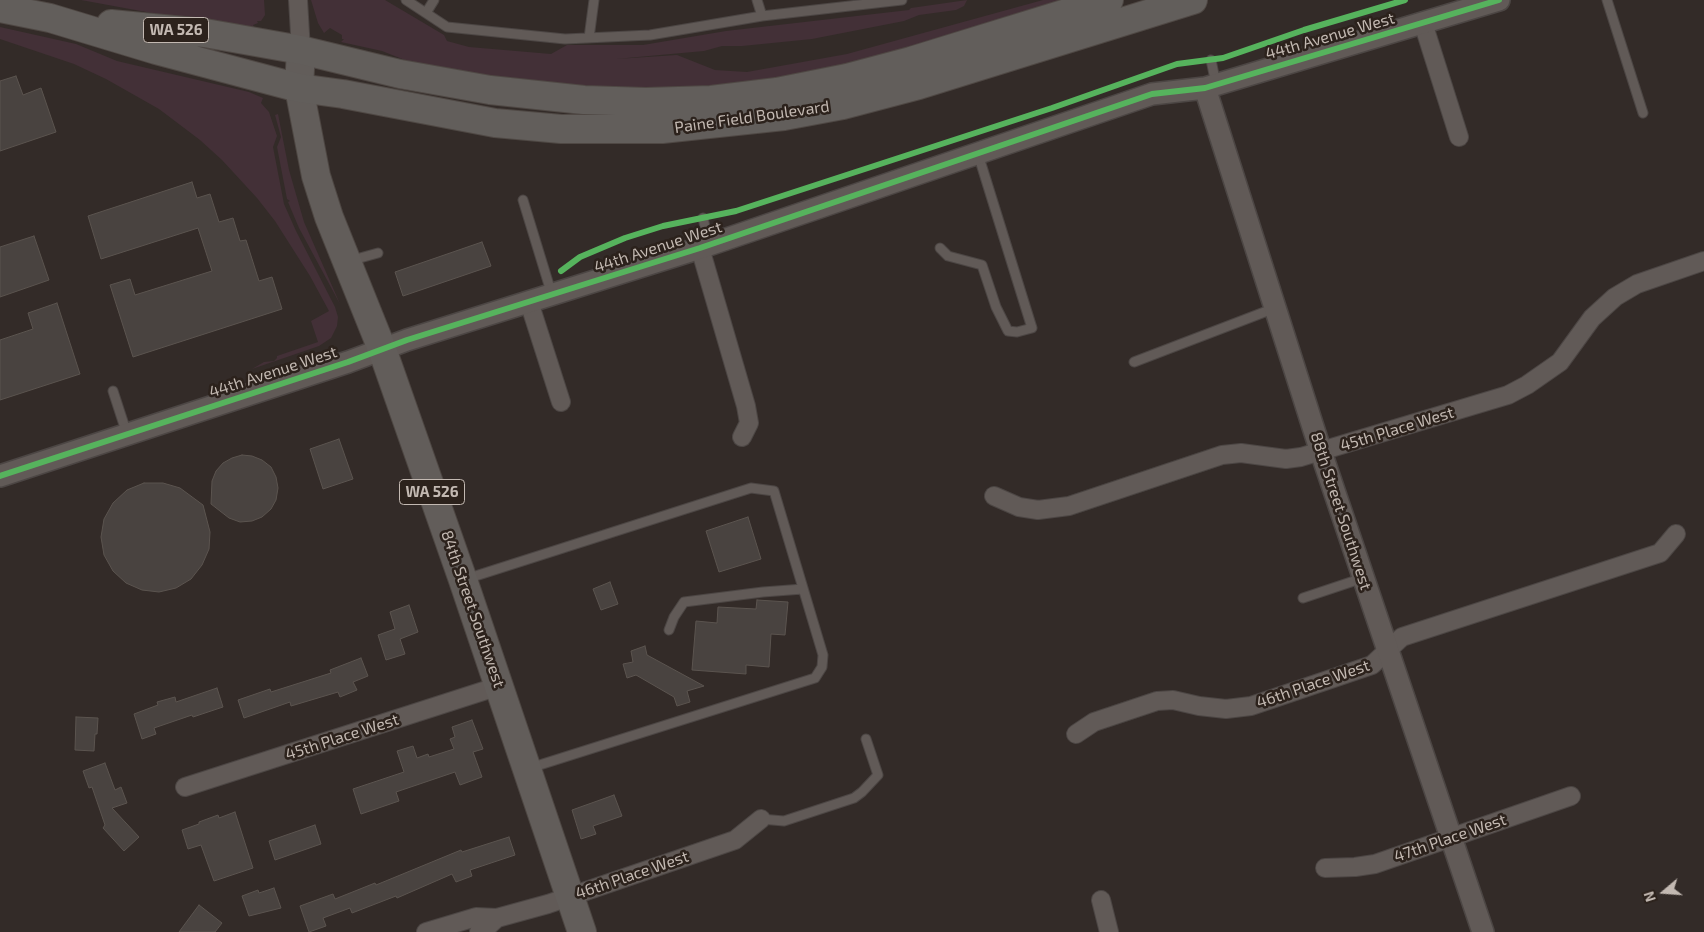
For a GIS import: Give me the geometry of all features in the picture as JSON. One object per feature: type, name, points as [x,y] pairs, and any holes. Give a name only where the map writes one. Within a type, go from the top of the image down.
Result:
[{"type":"highway","name":"Paine Field Boulevard","points":[[301,50],[400,74],[490,90],[584,100],[646,102],[711,100],[777,92],[847,78],[911,61],[1109,0]]},
{"type":"highway","name":"Paine Field Boulevard","points":[[299,88],[343,94],[495,123],[561,129],[662,129],[784,116],[843,105],[919,85],[1193,0]]},
{"type":"highway","name":"WA 526","points":[[0,8],[50,18],[156,50],[299,88]]},
{"type":"highway","name":"WA 526","points":[[50,18],[205,33],[301,50]]},
{"type":"main road","name":"84th Street Southwest","points":[[301,50],[299,88],[316,176],[328,217],[382,349],[463,580],[582,932]]},
{"type":"street","name":"84th Street Southwest","points":[[298,0],[301,50]]},
{"type":"street","name":"44th Avenue West","points":[[0,476],[382,349],[705,247],[1152,94],[1211,86],[1499,0]]},
{"type":"street","points":[[1423,23],[1459,137]]},
{"type":"street","name":"88th Street Southwest","points":[[1211,86],[1276,308],[1321,452],[1483,932]]},
{"type":"street","points":[[705,247],[746,406],[749,422],[742,437]]},
{"type":"street","name":"45th Place West","points":[[994,496],[1019,507],[1038,510],[1054,509],[1069,506],[1232,453],[1286,459],[1321,452],[1508,395],[1527,386],[1560,362],[1592,318],[1615,297],[1637,284],[1704,261]]},
{"type":"street","points":[[529,302],[562,402]]},
{"type":"street","name":"46th Place West","points":[[1076,734],[1094,722],[1157,701],[1174,700],[1199,706],[1226,708],[1252,706],[1372,665],[1402,637],[1660,553],[1676,534]]},
{"type":"street","name":"45th Place West","points":[[185,787],[499,686]]},
{"type":"street","name":"47th Place West","points":[[1325,868],[1375,864],[1571,796]]},
{"type":"street","name":"46th Place West","points":[[426,932],[476,917],[497,918],[570,896],[735,840],[761,819]]},
{"type":"street","points":[[1101,900],[1109,932]]},
{"type":"street","name":"46th Place West","points":[[479,932],[497,918]]},
{"type":"lane","points":[[406,0],[447,27],[564,39],[650,35],[762,16],[902,0]]},
{"type":"lane","points":[[426,13],[434,0]]},
{"type":"lane","points":[[590,38],[592,0]]},
{"type":"lane","points":[[757,0],[762,16]]},
{"type":"lane","points":[[1607,0],[1643,113]]},
{"type":"lane","points":[[1211,86],[1212,60]]},
{"type":"lane","points":[[940,248],[948,256],[982,265],[996,307],[1008,331],[1016,332],[1032,328],[978,154]]},
{"type":"lane","points":[[523,200],[552,295]]},
{"type":"lane","points":[[703,218],[705,247]]},
{"type":"lane","points":[[346,262],[378,253]]},
{"type":"lane","points":[[1134,362],[1276,308]]},
{"type":"lane","points":[[113,391],[127,434]]},
{"type":"lane","points":[[463,580],[751,488],[774,491],[823,656],[822,667],[816,678],[527,768]]},
{"type":"lane","points":[[1303,598],[1364,578]]},
{"type":"lane","points":[[669,630],[674,617],[684,602],[803,589]]},
{"type":"lane","points":[[761,819],[784,821],[854,798],[862,792],[878,775],[866,739]]},
{"type":"shaded area","points":[[81,0],[264,0],[265,15],[261,21],[257,21],[258,23],[253,25],[256,31]]},
{"type":"shaded area","points":[[311,0],[385,0],[444,35],[447,41],[469,47],[551,54],[567,45],[643,45],[726,31],[909,10],[911,8],[967,0],[964,6],[956,10],[919,15],[904,21],[812,39],[742,46],[722,46],[704,51],[616,59],[677,55],[715,70],[747,72],[847,54],[1043,0],[1073,0],[980,29],[801,77],[687,90],[555,86],[420,66],[382,51],[341,42],[344,39],[342,39],[342,35],[330,28],[324,33],[318,23]]},
{"type":"shaded area","points":[[0,27],[76,44],[117,61],[249,92],[263,98],[261,103],[269,112],[277,136],[273,147],[284,204],[335,307],[338,317],[337,326],[331,338],[319,346],[252,369],[264,362],[274,361],[277,356],[318,342],[311,321],[329,311],[310,276],[275,221],[222,160],[200,140],[159,109],[106,79],[74,64],[0,39]]},
{"type":"shaded area","points":[[278,114],[289,170],[304,222],[340,304],[299,228],[288,202],[290,201],[287,199],[277,147],[281,137],[275,115]]},
{"type":"building","points":[[16,76],[23,95],[41,88],[56,132],[0,151],[0,81]]},
{"type":"building","points":[[192,182],[197,198],[210,194],[219,222],[233,218],[240,241],[246,240],[259,281],[272,277],[282,309],[133,357],[110,285],[130,279],[135,295],[212,271],[198,228],[101,259],[88,216]]},
{"type":"building","points":[[34,236],[49,280],[0,297],[0,247]]},
{"type":"building","points":[[482,242],[491,266],[403,296],[395,272]]},
{"type":"building","points":[[57,303],[80,374],[0,400],[0,340],[33,329],[28,313]]},
{"type":"building","points":[[339,439],[353,479],[323,489],[310,449]]},
{"type":"building","points":[[242,455],[262,460],[271,467],[276,477],[278,488],[276,500],[271,509],[262,517],[252,521],[240,522],[229,518],[211,504],[212,481],[216,471],[223,463]]},
{"type":"building","points":[[144,483],[163,483],[180,488],[203,505],[210,532],[209,549],[202,565],[191,579],[176,588],[159,592],[142,590],[126,583],[113,571],[104,555],[101,537],[104,519],[113,503],[127,490]]},
{"type":"building","points":[[748,517],[761,559],[719,572],[706,531]]},
{"type":"building","points":[[610,582],[618,604],[601,610],[593,589]]},
{"type":"building","points":[[757,600],[788,602],[785,635],[771,634],[769,667],[746,665],[746,674],[692,670],[696,621],[717,623],[718,607],[756,609]]},
{"type":"building","points":[[409,605],[418,632],[400,639],[405,654],[386,660],[378,635],[395,629],[390,612]]},
{"type":"building","points":[[645,646],[647,655],[704,686],[687,691],[690,702],[677,706],[674,697],[636,675],[627,678],[623,664],[633,662],[631,651]]},
{"type":"building","points":[[361,658],[368,676],[353,682],[357,690],[340,697],[338,692],[291,706],[290,702],[244,718],[238,700],[270,689],[271,692],[331,673],[330,670]]},
{"type":"building","points":[[217,688],[223,707],[154,728],[156,734],[142,739],[134,714],[158,705],[157,702],[175,697],[176,702]]},
{"type":"building","points":[[76,717],[98,718],[94,751],[75,750]]},
{"type":"building","points":[[472,720],[483,749],[473,752],[482,777],[460,785],[455,772],[396,792],[399,801],[361,814],[353,789],[404,772],[397,751],[413,746],[417,758],[428,754],[429,757],[454,749],[450,739],[455,737],[452,727]]},
{"type":"building","points":[[105,763],[115,790],[121,787],[127,803],[112,808],[139,837],[124,851],[103,828],[105,825],[92,787],[89,788],[83,771]]},
{"type":"building","points":[[614,795],[622,816],[593,826],[596,834],[581,839],[572,810]]},
{"type":"building","points":[[235,812],[253,868],[214,881],[201,845],[188,849],[182,830],[218,815],[219,818]]},
{"type":"building","points":[[315,825],[321,844],[275,860],[269,841]]},
{"type":"building","points":[[509,837],[515,855],[470,870],[472,876],[456,882],[452,874],[397,898],[396,896],[352,913],[350,908],[323,918],[326,926],[309,932],[300,906],[333,894],[335,899],[375,883],[376,885],[461,850],[462,852]]},
{"type":"building","points":[[274,888],[281,908],[249,916],[242,896],[258,890],[259,893]]},
{"type":"building","points":[[199,905],[222,923],[215,932],[179,932]]},
{"type":"cycle path","points":[[561,271],[580,257],[625,238],[663,226],[736,211],[1052,108],[1177,64],[1223,58],[1304,30],[1405,0]]},
{"type":"cycle path","points":[[0,476],[348,362],[407,340],[700,248],[1152,94],[1205,88],[1499,0]]}]
